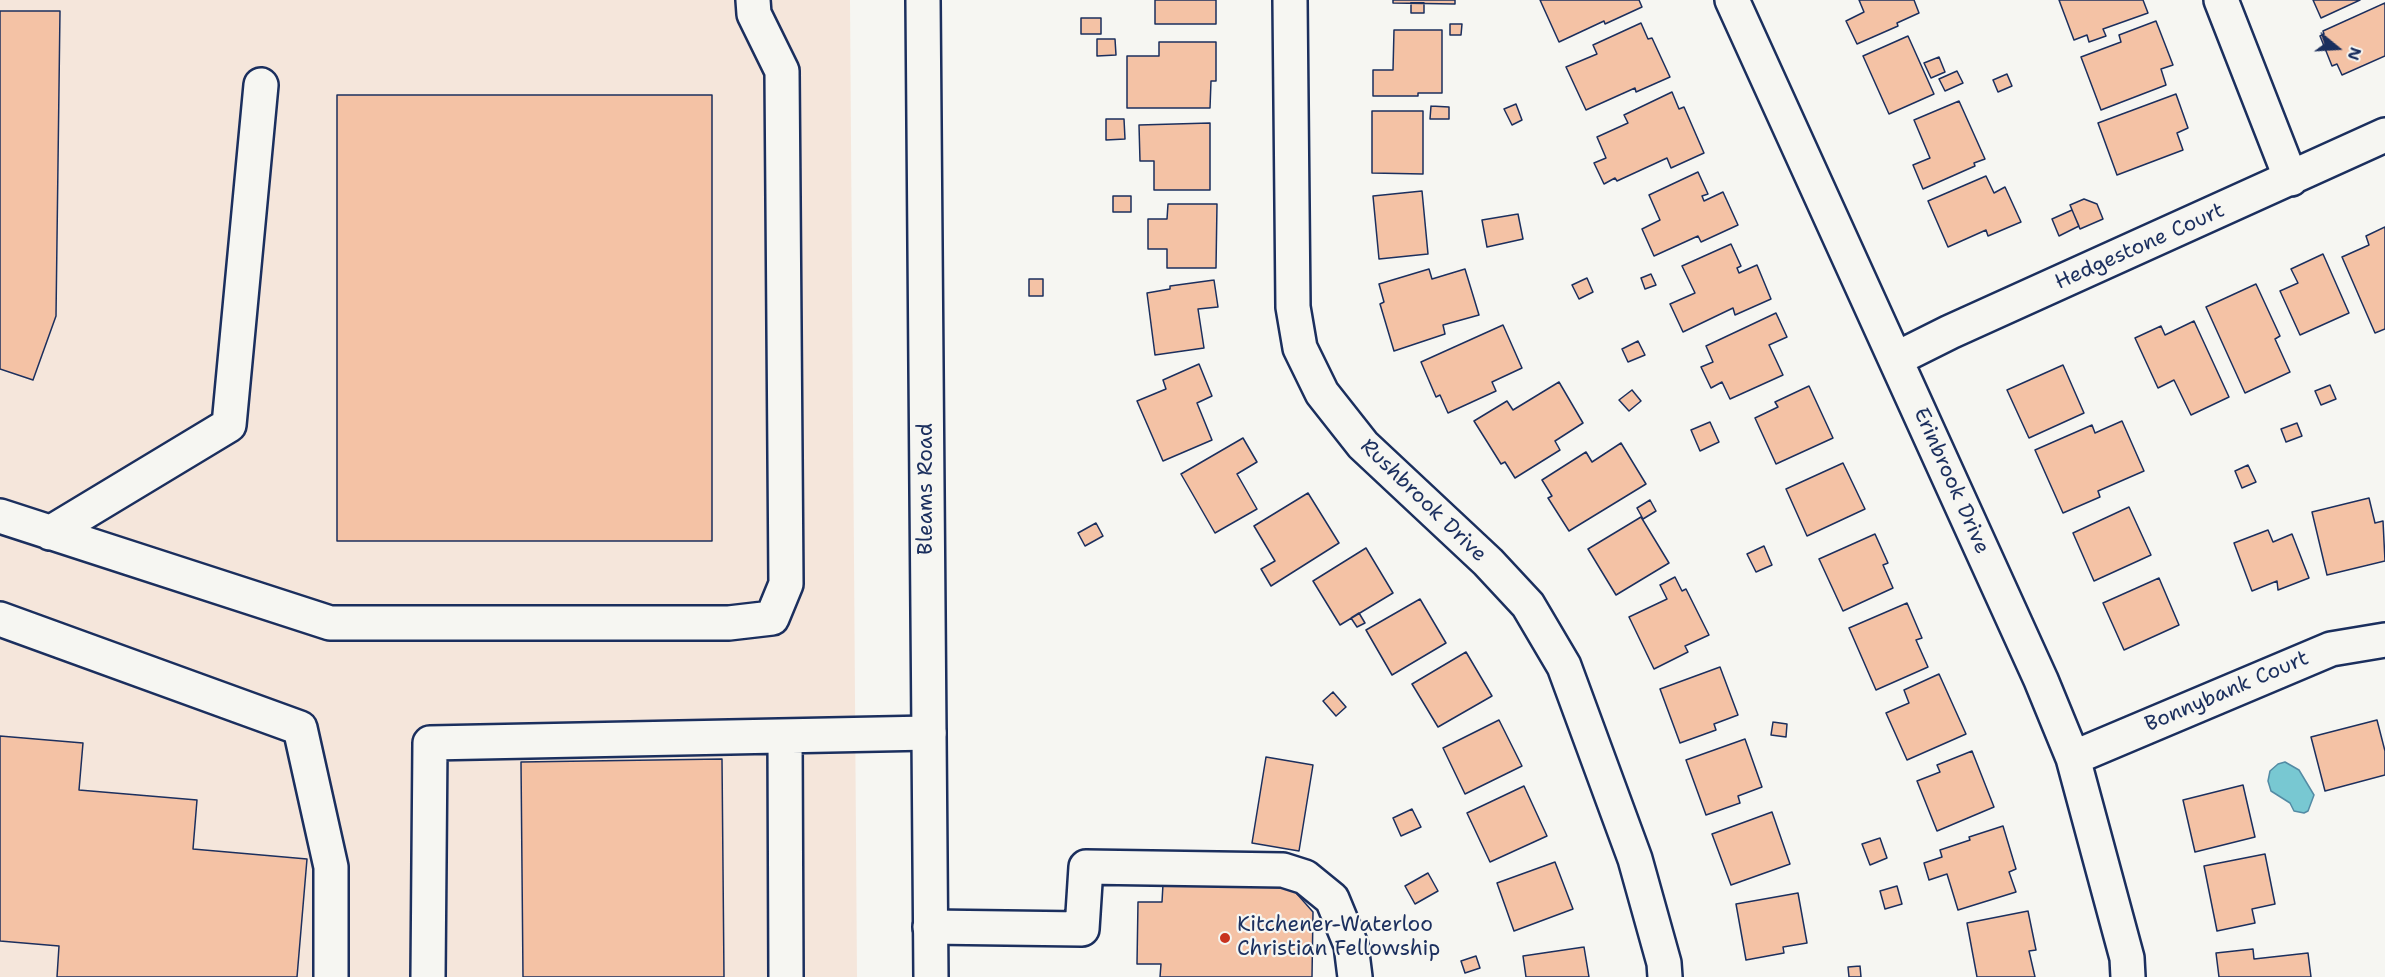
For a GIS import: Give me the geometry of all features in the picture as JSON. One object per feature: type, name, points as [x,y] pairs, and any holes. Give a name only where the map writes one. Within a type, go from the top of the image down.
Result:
[{"type":"street","points":[[0,516],[330,623],[729,624],[772,618],[786,584],[782,71],[754,14],[753,0]]},
{"type":"street","name":"Bleams Road","points":[[923,0],[930,977]]},
{"type":"street","name":"Rushbrook Drive","points":[[1290,0],[1293,307],[1300,348],[1322,393],[1362,445],[1488,562],[1528,605],[1564,666],[1635,859],[1664,963],[1665,977]]},
{"type":"street","name":"Erinbrook Drive","points":[[1732,0],[2041,680],[2073,758],[2127,958],[2128,977]]},
{"type":"street","points":[[2221,0],[2291,179]]},
{"type":"street","points":[[50,533],[229,425],[261,85]]},
{"type":"street","name":"Hedgestone Court","points":[[1896,359],[2385,135]]},
{"type":"street","points":[[0,619],[300,728],[332,867],[331,977]]},
{"type":"street","name":"Bonnybank Court","points":[[2073,758],[2331,649],[2385,640]]},
{"type":"street","points":[[428,977],[430,743],[929,733]]},
{"type":"street","points":[[785,736],[786,977]]},
{"type":"street","points":[[930,927],[1082,929],[1086,867],[1283,870],[1305,877],[1332,898],[1351,945],[1354,977]]},
{"type":"shaded area","points":[[0,0],[850,0],[857,977],[0,977]]},
{"type":"water","points":[[2285,762],[2299,770],[2314,795],[2308,811],[2304,813],[2294,811],[2290,803],[2271,791],[2268,781],[2270,771],[2278,764]]},
{"type":"building","points":[[1155,0],[1216,0],[1216,24],[1155,24]]},
{"type":"building","points":[[1393,0],[1455,0],[1455,4],[1393,3]]},
{"type":"building","points":[[1540,0],[1639,0],[1642,7],[1605,24],[1604,21],[1559,42]]},
{"type":"building","points":[[1859,0],[1914,0],[1919,13],[1897,23],[1898,26],[1857,44],[1846,21],[1864,12]]},
{"type":"building","points":[[2059,0],[2143,0],[2148,13],[2103,29],[2106,36],[2089,42],[2087,35],[2074,40]]},
{"type":"building","points":[[2313,0],[2360,0],[2321,18]]},
{"type":"building","points":[[1411,3],[1424,3],[1424,13],[1411,13]]},
{"type":"building","points":[[2385,3],[2385,56],[2342,75],[2337,64],[2332,66],[2320,36],[2324,34],[2323,31]]},
{"type":"building","points":[[0,11],[60,11],[56,316],[33,380],[0,369]]},
{"type":"building","points":[[1081,18],[1101,18],[1101,34],[1081,34]]},
{"type":"building","points":[[2156,21],[2173,65],[2161,69],[2166,85],[2101,110],[2081,57],[2121,42],[2119,35]]},
{"type":"building","points":[[1641,23],[1648,39],[1652,38],[1670,77],[1636,92],[1635,88],[1586,110],[1566,67],[1597,54],[1593,45]]},
{"type":"building","points":[[1450,24],[1462,24],[1461,35],[1450,35]]},
{"type":"building","points":[[1394,30],[1442,30],[1442,93],[1418,93],[1418,96],[1373,96],[1373,70],[1393,70]]},
{"type":"building","points":[[1908,36],[1934,94],[1889,114],[1863,56]]},
{"type":"building","points":[[1097,39],[1115,39],[1116,55],[1097,56]]},
{"type":"building","points":[[1159,42],[1216,42],[1216,81],[1211,81],[1210,108],[1127,108],[1127,56],[1159,56]]},
{"type":"building","points":[[1939,57],[1945,72],[1931,78],[1924,63]]},
{"type":"building","points":[[1957,71],[1963,83],[1945,91],[1939,79]]},
{"type":"building","points":[[2007,74],[2012,86],[1998,92],[1993,80]]},
{"type":"building","points":[[1672,92],[1679,109],[1684,107],[1704,153],[1671,168],[1667,158],[1617,181],[1615,178],[1604,184],[1594,163],[1606,158],[1597,137],[1628,123],[1624,115]]},
{"type":"building","points":[[2176,94],[2188,128],[2177,133],[2183,150],[2117,175],[2098,123]]},
{"type":"building","points":[[337,95],[712,95],[712,541],[337,541]]},
{"type":"building","points":[[1959,101],[1985,159],[1974,163],[1975,166],[1923,189],[1913,165],[1930,158],[1914,120]]},
{"type":"building","points":[[1516,104],[1522,120],[1512,125],[1504,109]]},
{"type":"building","points":[[1431,106],[1449,107],[1449,119],[1430,119]]},
{"type":"building","points":[[1372,111],[1423,111],[1423,174],[1372,173]]},
{"type":"building","points":[[1106,119],[1124,119],[1125,139],[1106,140]]},
{"type":"building","points":[[1210,123],[1210,190],[1154,190],[1154,161],[1140,161],[1139,125]]},
{"type":"building","points":[[1698,172],[1708,194],[1702,196],[1704,201],[1723,192],[1738,225],[1701,242],[1698,236],[1654,256],[1642,229],[1660,220],[1649,195]]},
{"type":"building","points":[[1986,176],[1994,193],[2005,187],[2021,222],[1988,236],[1986,230],[1948,247],[1928,201]]},
{"type":"building","points":[[1422,191],[1428,254],[1379,259],[1373,196]]},
{"type":"building","points":[[1113,196],[1131,196],[1131,212],[1113,212]]},
{"type":"building","points":[[2084,199],[2097,204],[2103,219],[2080,229],[2070,205]]},
{"type":"building","points":[[1168,204],[1217,204],[1216,268],[1167,268],[1167,249],[1148,249],[1148,219],[1167,219]]},
{"type":"building","points":[[2072,210],[2079,226],[2059,236],[2052,219]]},
{"type":"building","points":[[1518,214],[1523,239],[1487,247],[1482,220]]},
{"type":"building","points":[[2385,227],[2385,329],[2375,333],[2342,257],[2369,245],[2366,236]]},
{"type":"building","points":[[1731,244],[1741,266],[1737,268],[1739,273],[1757,265],[1771,299],[1735,315],[1733,308],[1683,332],[1670,304],[1695,293],[1682,266]]},
{"type":"building","points":[[2323,254],[2349,313],[2300,335],[2280,291],[2298,283],[2291,269]]},
{"type":"building","points":[[1429,269],[1432,279],[1465,269],[1479,315],[1443,325],[1445,334],[1394,351],[1380,304],[1384,302],[1379,284]]},
{"type":"building","points":[[1651,274],[1656,285],[1645,289],[1641,278]]},
{"type":"building","points":[[1587,278],[1593,292],[1579,299],[1572,285]]},
{"type":"building","points":[[1029,279],[1043,279],[1043,296],[1029,296]]},
{"type":"building","points":[[1214,280],[1218,307],[1198,309],[1204,348],[1155,355],[1147,293],[1170,289],[1170,286]]},
{"type":"building","points":[[2256,284],[2280,336],[2275,339],[2290,372],[2245,393],[2206,307]]},
{"type":"building","points":[[1776,313],[1787,337],[1769,345],[1783,375],[1730,399],[1722,382],[1711,388],[1701,367],[1713,362],[1706,346]]},
{"type":"building","points":[[2194,321],[2229,397],[2191,415],[2174,380],[2158,388],[2135,338],[2161,326],[2165,335]]},
{"type":"building","points":[[1503,325],[1522,368],[1492,382],[1496,391],[1448,413],[1440,395],[1436,397],[1421,362]]},
{"type":"building","points":[[1638,341],[1645,355],[1628,362],[1622,349]]},
{"type":"building","points":[[1199,364],[1212,396],[1197,403],[1212,440],[1163,461],[1137,401],[1166,389],[1163,380]]},
{"type":"building","points":[[2063,365],[2084,413],[2029,438],[2007,390]]},
{"type":"building","points":[[1559,382],[1583,423],[1555,441],[1560,450],[1515,478],[1505,462],[1501,464],[1474,421],[1507,401],[1513,410]]},
{"type":"building","points":[[2330,385],[2336,399],[2321,405],[2315,391]]},
{"type":"building","points":[[1809,386],[1833,438],[1776,464],[1755,418],[1778,407],[1775,402]]},
{"type":"building","points":[[1632,390],[1641,401],[1629,411],[1619,400]]},
{"type":"building","points":[[2122,421],[2144,471],[2098,491],[2100,497],[2063,513],[2035,450],[2092,425],[2095,433]]},
{"type":"building","points":[[1710,422],[1719,442],[1700,451],[1691,430]]},
{"type":"building","points":[[2297,423],[2302,436],[2286,442],[2281,429]]},
{"type":"building","points":[[1243,438],[1257,462],[1237,474],[1257,509],[1215,533],[1181,474]]},
{"type":"building","points":[[1621,443],[1646,484],[1569,531],[1548,498],[1552,496],[1542,480],[1586,452],[1592,462]]},
{"type":"building","points":[[1843,463],[1865,509],[1807,536],[1786,489]]},
{"type":"building","points":[[2248,465],[2256,482],[2242,488],[2235,471]]},
{"type":"building","points":[[1308,493],[1339,543],[1271,586],[1261,569],[1275,561],[1254,526]]},
{"type":"building","points":[[2369,498],[2375,523],[2383,521],[2385,561],[2327,575],[2312,512]]},
{"type":"building","points":[[1650,500],[1656,511],[1643,519],[1637,508]]},
{"type":"building","points":[[2129,507],[2151,555],[2094,581],[2073,533]]},
{"type":"building","points":[[1641,517],[1669,563],[1616,595],[1588,549]]},
{"type":"building","points":[[1096,523],[1103,536],[1085,546],[1078,533]]},
{"type":"building","points":[[2268,530],[2273,542],[2292,534],[2309,578],[2278,590],[2277,581],[2252,591],[2234,543]]},
{"type":"building","points":[[1875,534],[1888,563],[1883,565],[1893,588],[1843,611],[1819,559]]},
{"type":"building","points":[[1764,546],[1772,565],[1756,572],[1747,554]]},
{"type":"building","points":[[1366,548],[1393,593],[1340,625],[1313,581]]},
{"type":"building","points":[[1675,577],[1682,591],[1686,589],[1709,635],[1685,646],[1688,652],[1654,669],[1629,617],[1667,599],[1660,585]]},
{"type":"building","points":[[2159,578],[2179,625],[2124,650],[2103,603]]},
{"type":"building","points":[[1420,599],[1446,643],[1392,675],[1366,630]]},
{"type":"building","points":[[1907,603],[1922,638],[1916,640],[1928,667],[1876,690],[1849,628]]},
{"type":"building","points":[[1359,613],[1365,623],[1357,627],[1351,618]]},
{"type":"building","points":[[1466,652],[1492,696],[1438,727],[1412,684]]},
{"type":"building","points":[[1720,667],[1738,715],[1714,724],[1716,730],[1680,743],[1660,689]]},
{"type":"building","points":[[1939,674],[1966,734],[1907,760],[1886,713],[1909,703],[1904,690]]},
{"type":"building","points":[[1333,692],[1346,707],[1336,716],[1323,701]]},
{"type":"building","points":[[1499,720],[1522,766],[1465,794],[1443,748]]},
{"type":"building","points":[[2377,720],[2385,751],[2385,775],[2325,791],[2311,737]]},
{"type":"building","points":[[1773,722],[1787,724],[1786,737],[1771,735]]},
{"type":"building","points":[[0,736],[83,743],[79,790],[197,800],[193,849],[307,859],[297,977],[57,977],[59,946],[0,941]]},
{"type":"building","points":[[1745,739],[1762,787],[1738,796],[1740,803],[1706,815],[1686,760]]},
{"type":"building","points":[[1972,751],[1994,807],[1937,831],[1917,781],[1940,772],[1937,765]]},
{"type":"building","points":[[1266,757],[1313,765],[1299,851],[1252,843]]},
{"type":"building","points":[[722,759],[724,977],[523,977],[521,762]]},
{"type":"building","points":[[2243,785],[2255,837],[2195,852],[2183,800]]},
{"type":"building","points":[[1524,786],[1547,836],[1490,862],[1467,813]]},
{"type":"building","points":[[1412,809],[1421,827],[1401,836],[1393,818]]},
{"type":"building","points":[[1772,812],[1790,864],[1731,885],[1712,834]]},
{"type":"building","points":[[2003,826],[2016,869],[2009,872],[2016,892],[1958,910],[1947,874],[1929,880],[1924,863],[1942,857],[1940,850],[1970,840],[1969,837]]},
{"type":"building","points":[[1880,838],[1887,858],[1870,865],[1862,844]]},
{"type":"building","points":[[2265,854],[2275,904],[2252,909],[2255,923],[2217,931],[2204,866]]},
{"type":"building","points":[[1555,862],[1573,909],[1514,931],[1497,883]]},
{"type":"building","points":[[1428,873],[1438,891],[1415,904],[1405,886]]},
{"type":"building","name":"Kitchener-Waterloo Christian Fellowship","points":[[1163,884],[1290,886],[1313,912],[1312,977],[1160,977],[1161,964],[1137,964],[1138,902],[1162,902]]},
{"type":"building","points":[[1897,886],[1902,904],[1885,909],[1880,891]]},
{"type":"building","points":[[1798,893],[1807,943],[1783,947],[1784,953],[1746,960],[1736,904]]},
{"type":"building","points":[[2028,911],[2036,950],[2029,951],[2035,977],[1977,977],[1967,923]]},
{"type":"building","points":[[1584,947],[1589,977],[1526,977],[1523,956]]},
{"type":"building","points":[[2253,949],[2254,959],[2308,953],[2311,977],[2219,977],[2216,953]]},
{"type":"building","points":[[1476,956],[1480,968],[1465,973],[1461,961]]},
{"type":"building","points":[[1860,966],[1861,977],[1849,977],[1848,967]]},
{"type":"place","name":"Kitchener-Waterloo Christian Fellowship","points":[[1225,938]]}]
